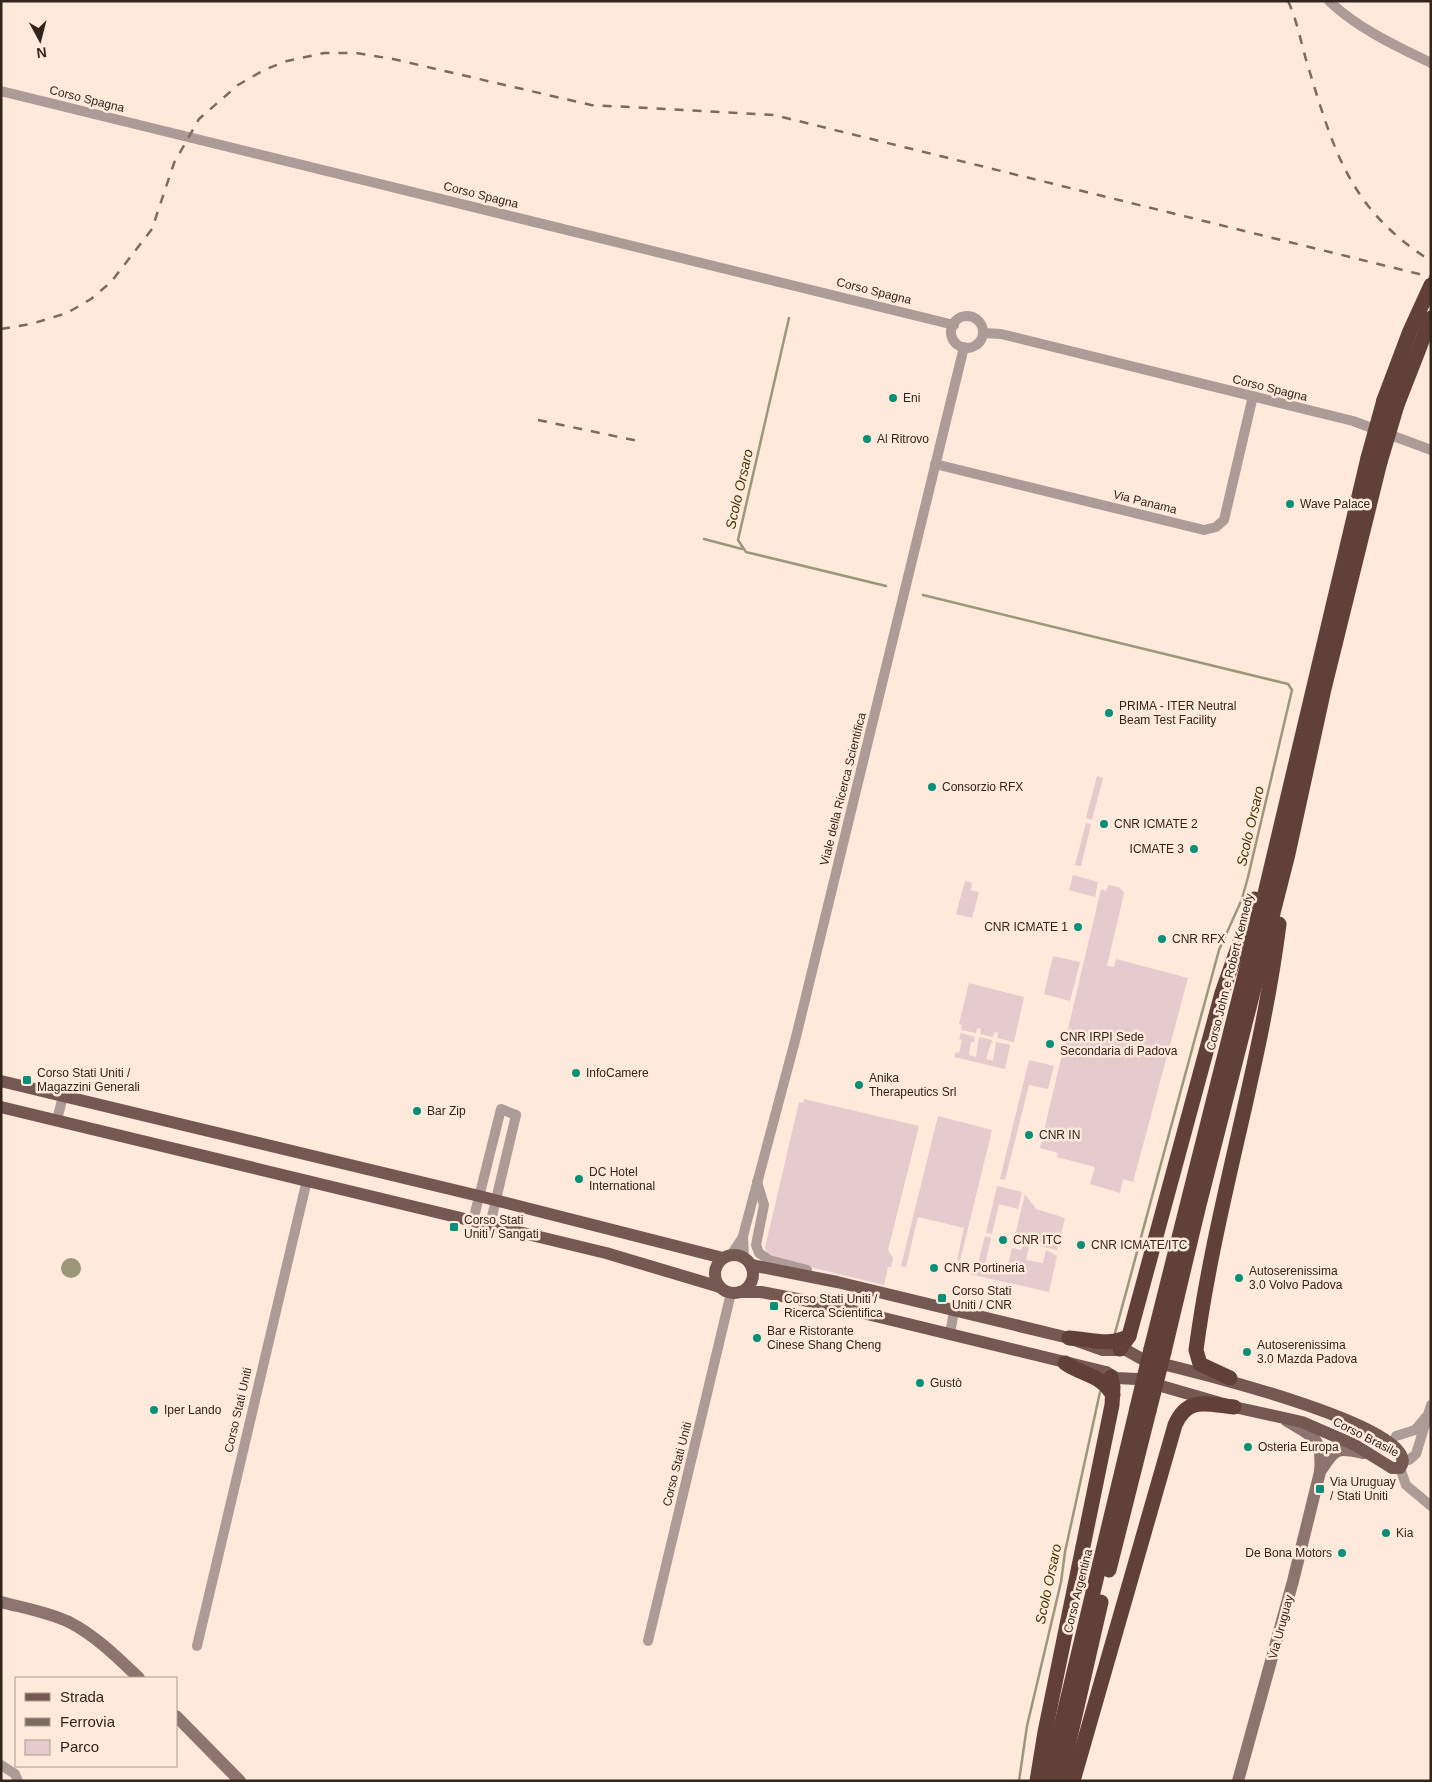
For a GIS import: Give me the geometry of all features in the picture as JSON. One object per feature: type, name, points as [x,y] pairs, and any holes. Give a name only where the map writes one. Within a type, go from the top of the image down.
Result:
[{"type":"highway","name":"Corso John e Robert Kennedy","points":[[1143,1410],[1152,1354],[1283,818],[1374,460],[1428,290]]},
{"type":"highway","name":"Corso John e Robert Kennedy","points":[[1391,403],[1431,318]]},
{"type":"highway","name":"Corso John e Robert Kennedy","points":[[1152,1354],[1198,1209],[1288,854],[1374,460]]},
{"type":"highway","points":[[1117,1350],[1129,1336],[1222,993],[1283,818]]},
{"type":"highway","points":[[1230,1378],[1200,1364],[1196,1350],[1225,1199],[1270,986],[1288,854]]},
{"type":"highway","points":[[1069,1338],[1104,1343],[1116,1342],[1129,1336]]},
{"type":"highway","points":[[1064,1363],[1074,1369],[1098,1377],[1113,1395]]},
{"type":"highway","points":[[1037,1781],[1045,1732],[1113,1395],[1113,1376]]},
{"type":"highway","points":[[1073,1781],[1178,1418],[1182,1412],[1194,1404],[1210,1403],[1234,1407]]},
{"type":"highway","name":"Corso Argentina","points":[[1048,1781],[1143,1410]]},
{"type":"highway","name":"Corso Argentina","points":[[1060,1781],[1143,1410]]},
{"type":"main road","points":[[1,1081],[1069,1338],[1081,1344],[1152,1354]]},
{"type":"main road","points":[[1,1107],[473,1220],[606,1254],[730,1290],[761,1292],[834,1306],[1113,1376]]},
{"type":"main road","points":[[727,1257],[717,1265],[715,1274],[730,1290]]},
{"type":"main road","points":[[730,1290],[748,1287],[753,1279],[748,1261]]},
{"type":"main road","points":[[1113,1376],[1104,1361],[1117,1350]]},
{"type":"main road","name":"Corso Brasile","points":[[1113,1376],[1137,1379],[1287,1421],[1302,1422],[1355,1445],[1364,1453],[1392,1468],[1404,1469],[1410,1453],[1408,1446],[1396,1436],[1340,1409],[1230,1378],[1213,1376],[1152,1354]]},
{"type":"street","points":[[1329,1],[1339,11],[1375,33],[1431,63]]},
{"type":"street","name":"Corso Spagna","points":[[1,91],[954,325],[960,318],[970,317],[978,321],[983,333],[1001,334],[1353,421],[1431,450]]},
{"type":"street","points":[[954,325],[952,330],[953,340],[964,348],[975,346],[979,343],[983,333]]},
{"type":"street","name":"Viale della Ricerca Scientifica","points":[[727,1257],[743,1236],[794,1045],[964,348]]},
{"type":"street","name":"Via Panama","points":[[935,464],[1204,530],[1216,527],[1224,520],[1254,396]]},
{"type":"street","points":[[57,1120],[64,1096]]},
{"type":"street","points":[[473,1220],[501,1110],[516,1116],[490,1225]]},
{"type":"street","name":"Corso Stati Uniti","points":[[197,1646],[307,1180]]},
{"type":"street","points":[[757,1181],[764,1205],[756,1245],[759,1254],[769,1260],[818,1273],[837,1282]]},
{"type":"street","name":"Viale della Ricerca Scientifica","points":[[743,1236],[748,1261]]},
{"type":"street","name":"Corso Stati Uniti","points":[[648,1641],[730,1290]]},
{"type":"street","points":[[950,1334],[954,1311]]},
{"type":"street","points":[[1431,1405],[1416,1454],[1404,1469],[1411,1491],[1431,1506]]},
{"type":"street","points":[[1396,1436],[1415,1430],[1427,1417]]},
{"type":"street","name":"Via Uruguay","points":[[1238,1781],[1293,1581],[1320,1472],[1322,1454],[1318,1441],[1308,1432],[1287,1421]]},
{"type":"street","name":"Via Uruguay","points":[[1320,1472],[1334,1452],[1347,1449],[1364,1453]]},
{"type":"street","points":[[1,1602],[42,1612],[68,1622],[93,1637],[138,1677]]},
{"type":"street","points":[[178,1718],[240,1781]]},
{"type":"street","points":[[1,1765],[15,1774],[18,1781]]},
{"type":"green space","points":[[1097,776],[1103,778],[1092,820],[1086,818]]},
{"type":"green space","points":[[1086,823],[1091,824],[1081,866],[1075,865]]},
{"type":"green space","points":[[1073,875],[1098,882],[1095,897],[1069,890]]},
{"type":"green space","points":[[965,881],[972,883],[971,890],[979,892],[972,918],[956,914]]},
{"type":"green space","points":[[1108,885],[1119,887],[1124,893],[1107,966],[1114,967],[1116,959],[1188,978],[1133,1182],[1123,1179],[1120,1193],[1090,1184],[1095,1167],[1057,1157],[1058,1153],[1040,1148],[1101,889],[1106,891]]},
{"type":"green space","points":[[1053,956],[1080,962],[1070,1001],[1044,994]]},
{"type":"green space","points":[[969,983],[1024,997],[1014,1042],[997,1038],[998,1033],[995,1032],[993,1037],[980,1034],[981,1029],[977,1028],[976,1033],[961,1030],[962,1025],[959,1024]]},
{"type":"green space","points":[[961,1033],[975,1037],[974,1042],[971,1042],[969,1055],[976,1057],[979,1037],[992,1040],[986,1059],[993,1061],[996,1042],[1010,1045],[1005,1069],[954,1057],[956,1052],[959,1053],[962,1040],[959,1039]]},
{"type":"green space","points":[[1029,1060],[1054,1066],[1048,1089],[1029,1085],[1005,1180],[1000,1179]]},
{"type":"green space","points":[[804,1099],[919,1126],[888,1250],[893,1258],[891,1267],[888,1267],[884,1285],[769,1257],[765,1248],[799,1102],[803,1103]]},
{"type":"green space","points":[[938,1116],[992,1130],[960,1261],[957,1260],[964,1228],[918,1217],[906,1267],[901,1266]]},
{"type":"green space","points":[[997,1186],[1022,1192],[1018,1209],[999,1204],[992,1234],[986,1233]]},
{"type":"green space","points":[[1025,1194],[1036,1209],[1065,1218],[1057,1250],[1014,1240]]},
{"type":"green space","points":[[985,1236],[991,1238],[984,1268],[1006,1273],[1012,1248],[1021,1250],[1023,1246],[1029,1247],[1026,1260],[1043,1263],[1046,1250],[1057,1256],[1049,1292],[969,1274],[970,1270],[976,1272]]},
{"type":"shaded area","points":[[71,1258],[78,1261],[81,1268],[78,1275],[71,1278],[64,1275],[61,1268],[64,1261]]},
{"type":"waterway","name":"Scolo Orsaro","points":[[789,318],[738,540],[746,552],[886,586]]},
{"type":"waterway","points":[[704,539],[742,549]]},
{"type":"waterway","name":"Scolo Orsaro","points":[[923,595],[1288,684],[1292,690],[1242,899],[1219,950],[1115,1333]]},
{"type":"waterway","name":"Scolo Orsaro","points":[[1019,1781],[1027,1726],[1061,1582],[1065,1552],[1100,1392]]},
{"type":"railway","points":[[1288,1],[1326,124],[1336,151],[1348,175],[1363,199],[1381,220],[1403,241],[1431,261]]},
{"type":"railway","points":[[1,329],[31,324],[67,313],[91,299],[111,282],[152,229],[174,163],[199,119],[238,85],[264,70],[287,61],[324,53],[356,53],[393,59],[591,105],[774,115],[1431,277]]},
{"type":"railway","points":[[538,420],[643,442]]},
{"type":"place","name":"Eni","points":[[893,398]]},
{"type":"place","name":"Al Ritrovo","points":[[867,439]]},
{"type":"place","name":"Wave Palace","points":[[1290,504]]},
{"type":"place","name":"PRIMA - ITER Neutral Beam Test Facility","points":[[1109,713]]},
{"type":"place","name":"Consorzio RFX","points":[[932,787]]},
{"type":"place","name":"CNR ICMATE 2","points":[[1104,824]]},
{"type":"place","name":"ICMATE 3","points":[[1194,849]]},
{"type":"place","name":"CNR ICMATE 1","points":[[1078,927]]},
{"type":"place","name":"CNR RFX","points":[[1162,939]]},
{"type":"place","name":"CNR IRPI Sede Secondaria di Padova","points":[[1050,1044]]},
{"type":"place","name":"InfoCamere","points":[[576,1073]]},
{"type":"place","name":"Corso Stati Uniti / Magazzini Generali","points":[[27,1080]]},
{"type":"place","name":"Anika Therapeutics Srl","points":[[859,1085]]},
{"type":"place","name":"Bar Zip","points":[[417,1111]]},
{"type":"place","name":"CNR IN","points":[[1029,1135]]},
{"type":"place","name":"DC Hotel International","points":[[579,1179]]},
{"type":"place","name":"Corso Stati Uniti / Sangati","points":[[454,1227]]},
{"type":"place","name":"CNR ITC","points":[[1003,1240]]},
{"type":"place","name":"CNR ICMATE/ITC","points":[[1081,1245]]},
{"type":"place","name":"CNR Portineria","points":[[934,1268]]},
{"type":"place","name":"Autoserenissima 3.0 Volvo Padova","points":[[1239,1278]]},
{"type":"place","name":"Corso Stati Uniti / CNR","points":[[942,1298]]},
{"type":"place","name":"Corso Stati Uniti / Ricerca Scientifica","points":[[774,1306]]},
{"type":"place","name":"Bar e Ristorante Cinese Shang Cheng","points":[[757,1338]]},
{"type":"place","name":"Autoserenissima 3.0 Mazda Padova","points":[[1247,1352]]},
{"type":"place","name":"Gustò","points":[[920,1383]]},
{"type":"place","name":"Iper Lando","points":[[154,1410]]},
{"type":"place","name":"Osteria Europa","points":[[1248,1447]]},
{"type":"place","name":"Via Uruguay / Stati Uniti","points":[[1320,1489]]},
{"type":"place","name":"Kia","points":[[1386,1533]]},
{"type":"place","name":"De Bona Motors","points":[[1342,1553]]}]
